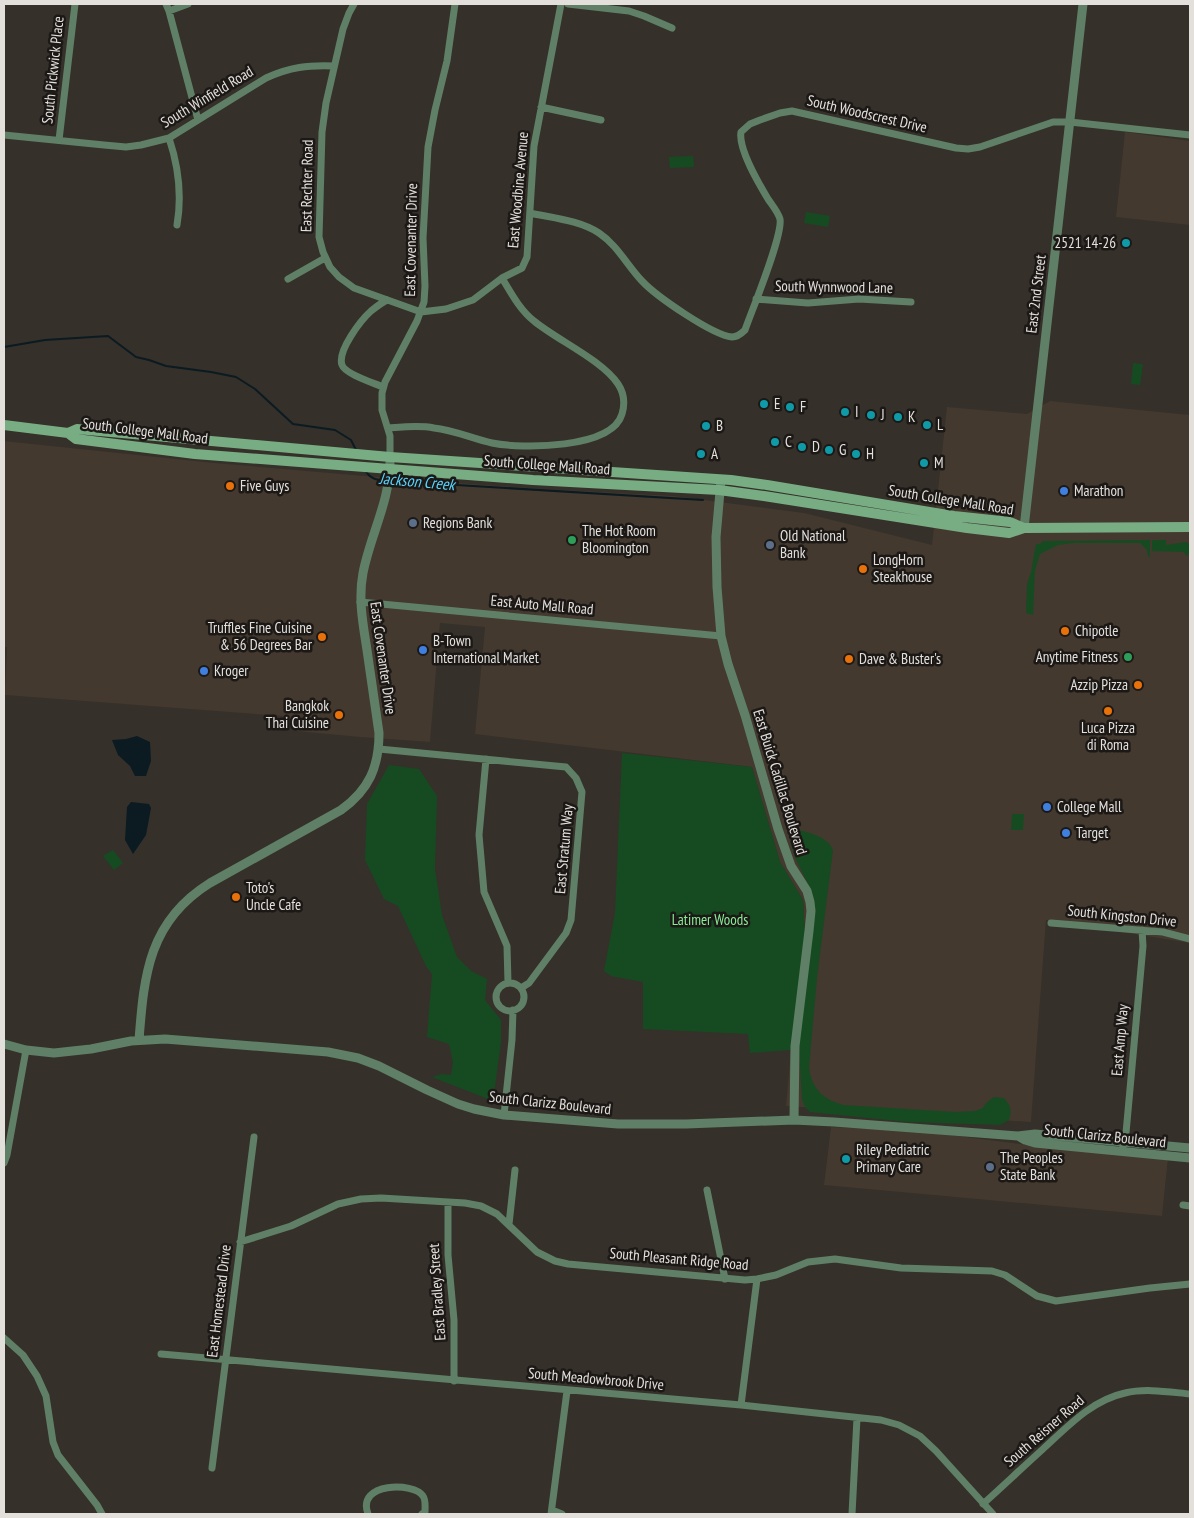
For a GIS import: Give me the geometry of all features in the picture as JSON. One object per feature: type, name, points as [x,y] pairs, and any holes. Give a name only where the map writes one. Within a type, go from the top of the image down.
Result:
[{"type":"main road","name":"South College Mall Road","points":[[4,425],[68,432],[77,429],[351,454],[535,467],[720,485],[764,496],[936,524],[967,523],[985,525],[1010,522],[1024,528],[1190,527]]},
{"type":"main road","name":"South College Mall Road","points":[[68,432],[76,439],[195,454],[373,467],[390,472],[533,480],[767,485],[941,514],[967,523]]},
{"type":"main road","points":[[195,454],[196,440]]},
{"type":"main road","points":[[936,524],[941,514]]},
{"type":"street","name":"South Pickwick Place","points":[[59,140],[75,4]]},
{"type":"street","points":[[166,4],[198,120]]},
{"type":"street","points":[[169,11],[188,4]]},
{"type":"street","name":"East Rechter Road","points":[[354,4],[345,21],[326,103],[322,132],[319,231],[321,247],[333,271],[346,283],[363,292],[421,312]]},
{"type":"street","name":"East Covenanter Drive","points":[[139,1040],[143,990],[148,964],[159,938],[176,912],[196,892],[210,883],[349,804],[368,781],[376,766],[379,733],[360,602],[363,574],[371,542],[382,512],[390,472],[390,436],[382,405],[383,387],[421,312],[425,293],[423,238],[428,147],[449,51],[456,4]]},
{"type":"street","name":"East Woodbine Avenue","points":[[421,312],[446,310],[469,302],[502,278],[522,268],[526,261],[534,146],[561,4]]},
{"type":"street","points":[[568,4],[629,11],[672,28]]},
{"type":"street","name":"East 2nd Street","points":[[1024,528],[1083,4]]},
{"type":"street","name":"South Winfield Road","points":[[4,135],[126,147],[141,145],[169,138],[266,78],[278,73],[297,67],[334,66]]},
{"type":"street","points":[[541,107],[601,120]]},
{"type":"street","name":"South Woodscrest Drive","points":[[530,213],[584,225],[598,232],[610,241],[648,287],[686,315],[720,333],[732,337],[739,335],[745,330],[778,235],[780,220],[755,176],[741,144],[741,132],[750,124],[780,113],[797,112],[949,147],[968,149],[1053,122],[1070,122],[1190,135]]},
{"type":"street","points":[[169,138],[180,199],[177,225]]},
{"type":"street","points":[[288,279],[325,258]]},
{"type":"street","points":[[388,428],[409,426],[432,427],[494,443],[539,446],[579,441],[606,432],[617,424],[622,414],[624,403],[618,383],[597,364],[533,320],[517,302],[502,278]]},
{"type":"street","name":"South Wynnwood Lane","points":[[756,299],[808,303],[859,299],[911,302]]},
{"type":"street","points":[[383,387],[347,371],[342,365],[341,358],[345,346],[357,327],[370,312],[387,300]]},
{"type":"street","points":[[533,480],[535,467]]},
{"type":"street","name":"East Buick Cadillac Boulevard","points":[[720,485],[716,537],[716,572],[721,636],[778,828],[791,866],[807,891],[810,902],[809,931],[795,1046],[794,1120]]},
{"type":"street","name":"East Auto Mall Road","points":[[360,602],[721,636]]},
{"type":"street","name":"East Stratum Way","points":[[379,749],[566,767],[576,778],[582,792],[572,920],[566,933],[530,982],[521,988]]},
{"type":"street","points":[[486,759],[479,835],[483,883],[484,892],[507,946],[508,983]]},
{"type":"street","name":"South Kingston Drive","points":[[1051,923],[1142,930],[1190,939]]},
{"type":"street","name":"East Amp Way","points":[[1122,1151],[1143,946],[1142,930]]},
{"type":"street","points":[[508,983],[516,984],[521,988],[523,1001],[517,1009],[504,1009],[500,1006],[496,998],[498,989],[508,983]]},
{"type":"street","points":[[504,1114],[512,1040],[513,1010]]},
{"type":"street","name":"South Clarizz Boulevard","points":[[4,1044],[26,1050],[54,1053],[75,1052],[139,1040],[165,1039],[194,1040],[343,1055],[379,1066],[427,1090],[474,1109],[504,1114],[618,1124],[686,1124],[794,1120],[1018,1136],[1035,1134],[1190,1148]]},
{"type":"street","points":[[4,1163],[26,1050]]},
{"type":"street","name":"South Clarizz Boulevard","points":[[1018,1136],[1035,1143],[1190,1158]]},
{"type":"street","name":"East Homestead Drive","points":[[212,1468],[254,1137]]},
{"type":"street","points":[[508,1224],[515,1170]]},
{"type":"street","points":[[707,1190],[725,1279]]},
{"type":"street","name":"South Pleasant Ridge Road","points":[[240,1242],[286,1228],[333,1206],[350,1201],[381,1198],[465,1203],[481,1206],[497,1214],[536,1252],[562,1263],[725,1279],[757,1279],[776,1275],[808,1262],[834,1260],[901,1268],[992,1271],[1005,1275],[1037,1296],[1056,1301],[1190,1284]]},
{"type":"street","name":"East Bradley Street","points":[[448,1202],[448,1255],[454,1320],[454,1381]]},
{"type":"street","points":[[741,1405],[757,1279]]},
{"type":"street","points":[[4,1338],[23,1355],[37,1376],[46,1396],[53,1442],[58,1455],[98,1506],[102,1514]]},
{"type":"street","name":"South Meadowbrook Drive","points":[[161,1354],[741,1405],[890,1422],[912,1431],[936,1451],[993,1514]]},
{"type":"street","points":[[562,1514],[551,1512],[567,1390]]},
{"type":"street","name":"South Reisner Road","points":[[983,1504],[1077,1418],[1098,1404],[1119,1395],[1136,1391],[1190,1394]]},
{"type":"street","points":[[852,1514],[856,1418]]},
{"type":"street","points":[[368,1514],[365,1507],[368,1497],[377,1490],[388,1488],[410,1489],[424,1496],[425,1512],[422,1514]]},
{"type":"shaded area","points":[[1125,132],[1190,141],[1190,225],[1116,217]]},
{"type":"shaded area","points":[[1050,401],[1190,415],[1190,943],[1046,920],[1031,1122],[786,1106],[805,934],[803,900],[780,862],[752,767],[475,734],[485,627],[440,623],[430,742],[297,731],[282,716],[5,695],[7,647],[4,647],[4,441],[214,463],[400,479],[674,496],[804,513],[932,545],[947,407],[1027,414]]},
{"type":"shaded area","points":[[137,736],[150,742],[151,761],[146,776],[135,776],[130,766],[118,755],[112,740]]},
{"type":"shaded area","points":[[131,802],[149,804],[151,808],[146,835],[133,854],[125,840],[127,807]]},
{"type":"shaded area","points":[[831,1127],[919,1131],[1020,1144],[1168,1158],[1162,1216],[824,1185]]},
{"type":"green space","points":[[693,156],[694,167],[670,168],[669,157]]},
{"type":"green space","points":[[806,212],[830,216],[828,227],[804,223]]},
{"type":"green space","points":[[1133,363],[1143,364],[1140,385],[1131,384]]},
{"type":"green space","points":[[1150,540],[1150,558],[1147,550],[1140,543],[1073,543],[1058,545],[1040,554],[1035,570],[1033,615],[1026,613],[1027,584],[1036,544],[1040,544],[1043,541]]},
{"type":"green space","points":[[1152,540],[1166,540],[1166,545],[1186,542],[1190,545],[1190,553],[1186,556],[1184,552],[1152,551]]},
{"type":"green space","name":"Latimer Woods","points":[[622,753],[752,767],[780,862],[803,900],[805,934],[791,1050],[750,1053],[748,1034],[643,1029],[643,982],[611,976],[604,971],[615,913]]},
{"type":"green space","points":[[389,765],[419,769],[437,796],[435,869],[442,915],[457,957],[471,971],[487,979],[485,1000],[501,1020],[501,1042],[493,1101],[432,1077],[442,1074],[451,1075],[453,1062],[449,1044],[427,1037],[432,974],[426,966],[398,906],[384,899],[365,860],[367,804]]},
{"type":"green space","points":[[1012,814],[1024,814],[1023,830],[1011,830]]},
{"type":"green space","points":[[799,830],[824,839],[833,850],[817,978],[809,1068],[816,1087],[830,1100],[843,1105],[956,1112],[975,1111],[983,1108],[994,1097],[1004,1098],[1010,1108],[1009,1120],[1000,1125],[908,1122],[810,1112],[805,1107],[802,1100],[799,1047],[815,910],[811,891],[795,857],[790,841],[793,833]]},
{"type":"green space","points":[[113,850],[123,863],[114,870],[103,856]]},
{"type":"waterway","name":"Jackson Creek","points":[[4,347],[45,340],[108,336],[136,357],[166,366],[236,377],[255,389],[293,424],[335,430],[351,440],[356,450]]},
{"type":"waterway","name":"Jackson Creek","points":[[365,470],[374,478],[386,481]]},
{"type":"waterway","name":"Jackson Creek","points":[[391,481],[703,500]]},
{"type":"place","name":"2521 14-26","points":[[1126,243]]},
{"type":"place","name":"E","points":[[764,404]]},
{"type":"place","name":"F","points":[[790,407]]},
{"type":"place","name":"I","points":[[845,412]]},
{"type":"place","name":"J","points":[[871,415]]},
{"type":"place","name":"K","points":[[898,417]]},
{"type":"place","name":"L","points":[[927,425]]},
{"type":"place","name":"B","points":[[706,426]]},
{"type":"place","name":"C","points":[[775,442]]},
{"type":"place","name":"D","points":[[802,447]]},
{"type":"place","name":"G","points":[[829,450]]},
{"type":"place","name":"A","points":[[701,454]]},
{"type":"place","name":"H","points":[[856,454]]},
{"type":"place","name":"M","points":[[924,463]]},
{"type":"place","name":"Five Guys","points":[[230,486]]},
{"type":"place","name":"Marathon","points":[[1064,491]]},
{"type":"place","name":"Regions Bank","points":[[413,523]]},
{"type":"place","name":"The Hot Room Bloomington","points":[[572,540]]},
{"type":"place","name":"Old National Bank","points":[[770,545]]},
{"type":"place","name":"LongHorn Steakhouse","points":[[863,569]]},
{"type":"place","name":"Chipotle","points":[[1065,631]]},
{"type":"place","name":"Truffles Fine Cuisine & 56 Degrees Bar","points":[[322,637]]},
{"type":"place","name":"B-Town International Market","points":[[423,650]]},
{"type":"place","name":"Anytime Fitness","points":[[1128,657]]},
{"type":"place","name":"Dave & Buster's","points":[[849,659]]},
{"type":"place","name":"Kroger","points":[[204,671]]},
{"type":"place","name":"Azzip Pizza","points":[[1138,685]]},
{"type":"place","name":"Luca Pizza di Roma","points":[[1108,711]]},
{"type":"place","name":"Bangkok Thai Cuisine","points":[[339,715]]},
{"type":"place","name":"College Mall","points":[[1047,807]]},
{"type":"place","name":"Target","points":[[1066,833]]},
{"type":"place","name":"Toto's Uncle Cafe","points":[[236,897]]},
{"type":"place","name":"Riley Pediatric Primary Care","points":[[846,1159]]},
{"type":"place","name":"The Peoples State Bank","points":[[990,1167]]}]
